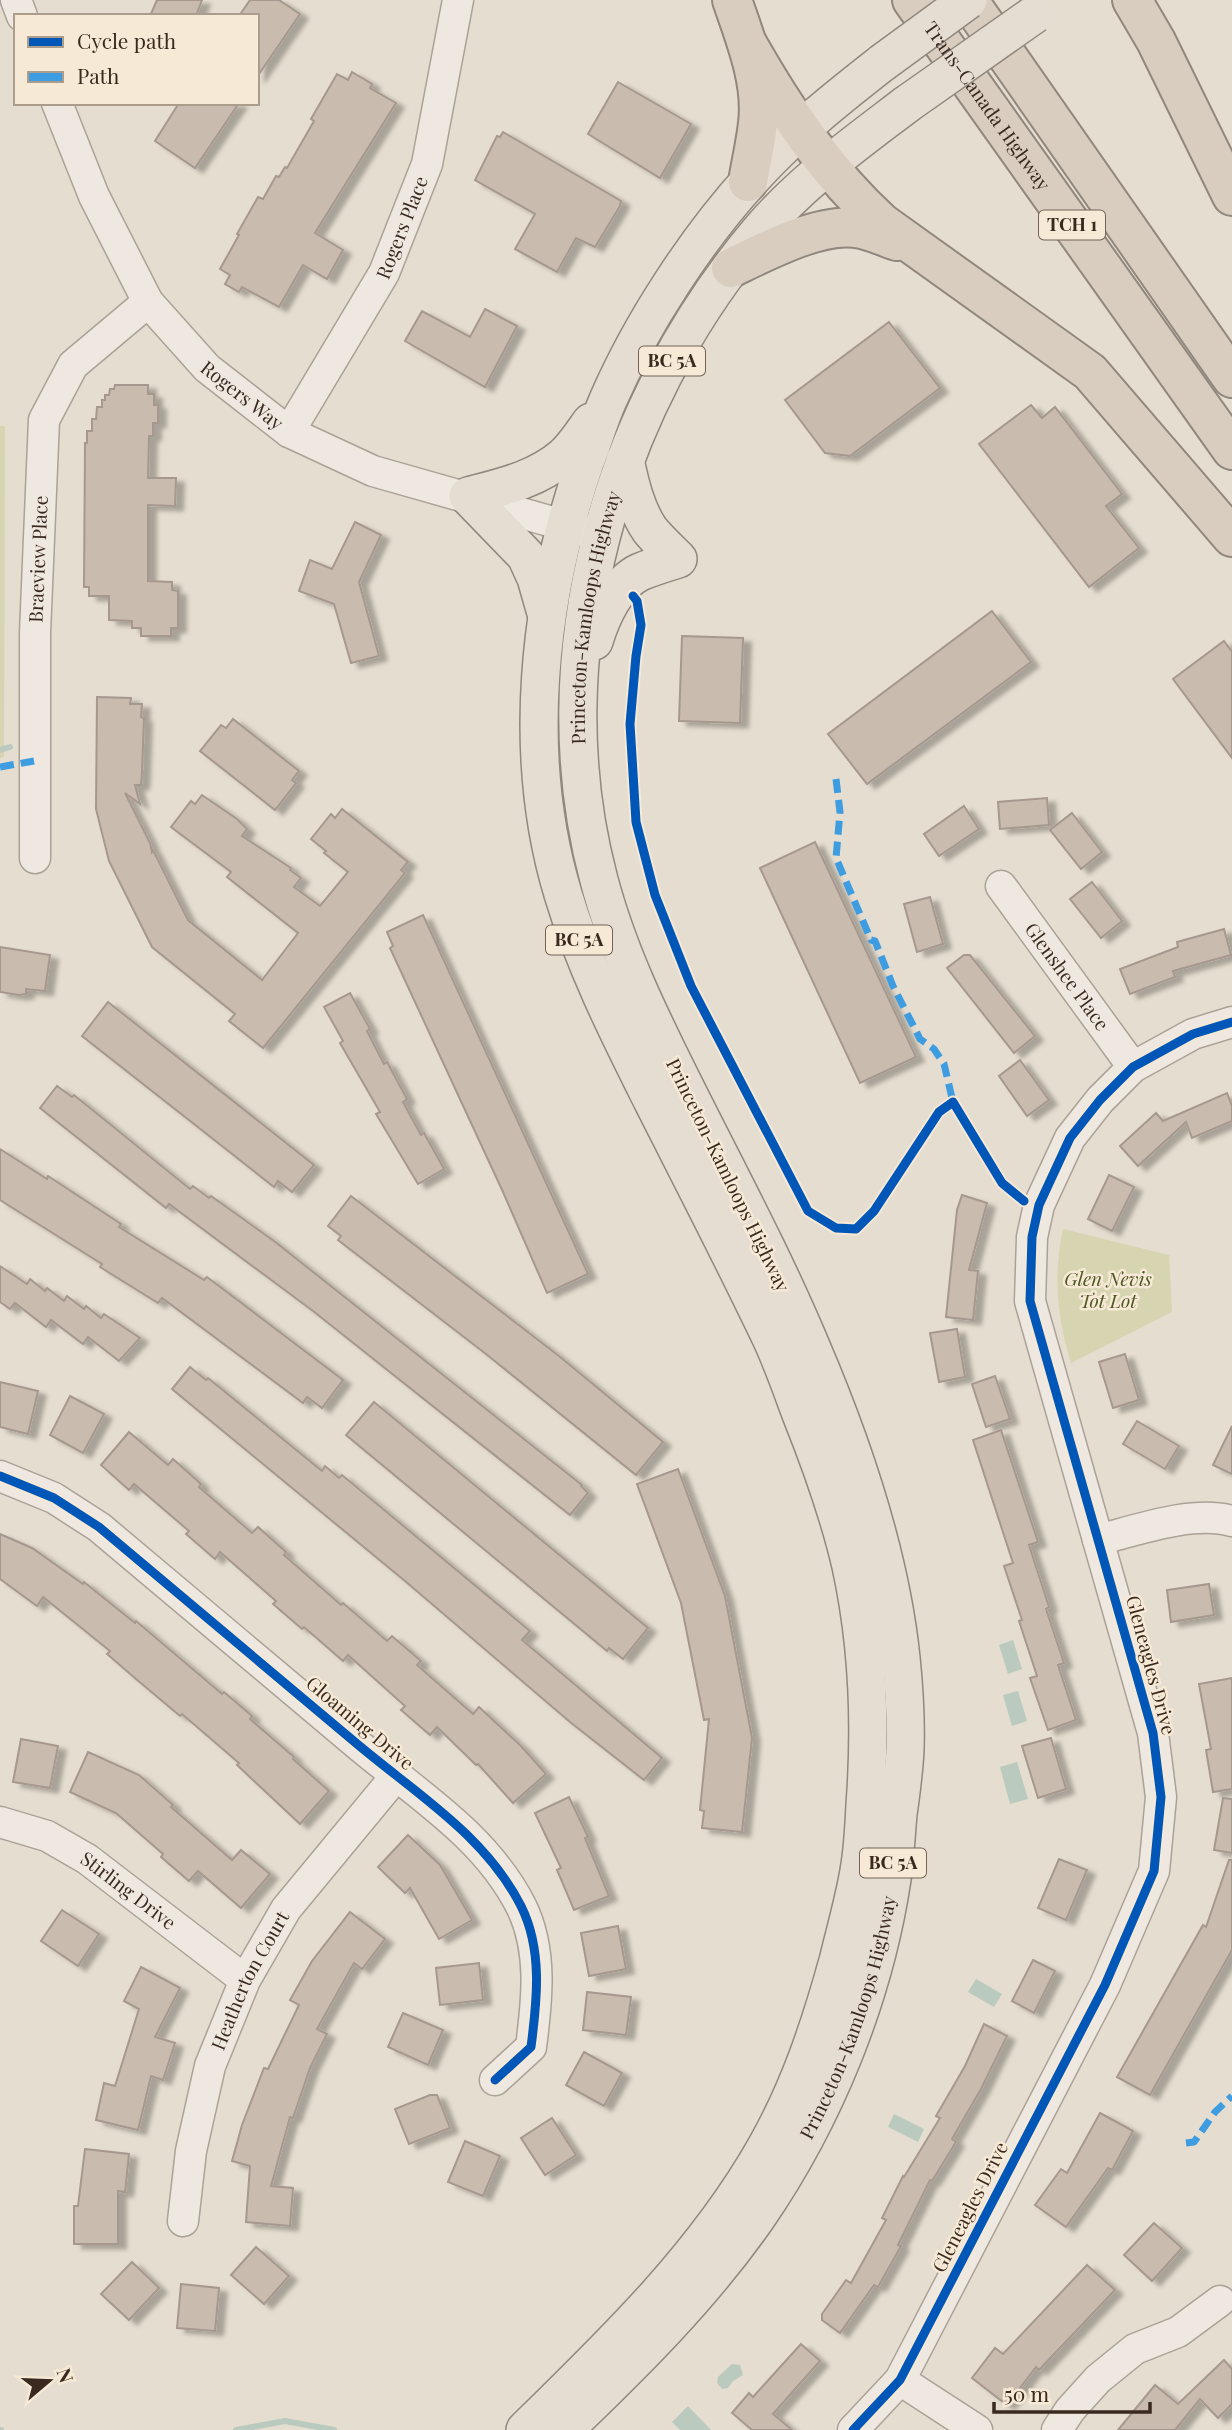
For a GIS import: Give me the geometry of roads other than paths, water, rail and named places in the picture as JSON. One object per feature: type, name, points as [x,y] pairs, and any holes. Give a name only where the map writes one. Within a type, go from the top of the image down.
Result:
[{"type":"highway","points":[[732,0],[748,45],[757,89],[758,120],[748,182]]},
{"type":"highway","name":"Trans-Canada Highway","points":[[912,0],[1232,450]]},
{"type":"highway","name":"TCH 1","points":[[968,0],[1232,378]]},
{"type":"highway","points":[[1132,0],[1156,41],[1232,196]]},
{"type":"highway","points":[[1163,0],[1216,124],[1232,172]]},
{"type":"highway","points":[[748,45],[781,103],[856,200],[883,223],[1090,372],[1232,537]]},
{"type":"highway","points":[[731,268],[793,239],[854,227],[916,247]]},
{"type":"main road","name":"Princeton-Kamloops Highway","points":[[525,2430],[605,2351],[690,2256],[734,2198],[767,2146],[799,2083],[822,2018],[860,1866],[869,1749],[865,1658],[851,1567],[824,1472],[774,1346],[626,1048],[586,961],[562,890],[548,829],[540,763],[541,693],[547,617],[565,525],[606,404],[634,347],[702,241],[748,182],[800,128],[968,0]]},
{"type":"main road","name":"Princeton-Kamloops Highway","points":[[564,2430],[626,2371],[718,2267],[757,2217],[792,2161],[825,2096],[853,2030],[878,1948],[891,1881],[905,1748],[901,1655],[883,1560],[858,1470],[810,1343],[658,1032],[621,949],[599,881],[587,825],[579,762],[579,690],[584,626],[601,536],[625,460],[643,415],[694,321],[764,226],[829,164],[1044,7]]},
{"type":"main road","points":[[547,617],[537,578],[526,556],[468,496],[542,472],[566,455],[606,404]]},
{"type":"main road","points":[[579,690],[601,620],[611,601],[637,573],[678,559],[650,529],[640,512],[625,460]]},
{"type":"street","name":"Rogers Place","points":[[289,432],[384,273],[410,208],[427,164],[458,0]]},
{"type":"street","name":"Rogers Way","points":[[58,105],[94,196],[148,302],[207,368],[289,432],[373,471],[601,536]]},
{"type":"street","name":"Braeview Place","points":[[35,858],[35,633],[44,420],[73,365],[148,302]]},
{"type":"street","name":"Glenshee Place","points":[[1001,886],[1133,1067]]},
{"type":"street","name":"Gleneagles Drive","points":[[853,2430],[900,2380],[1105,1985],[1154,1871],[1161,1797],[1153,1733],[1030,1301],[1032,1237],[1040,1205],[1070,1138],[1100,1100],[1133,1067],[1193,1034],[1232,1022]]},
{"type":"street","name":"Gloaming Drive","points":[[0,1476],[54,1498],[99,1527],[467,1833],[498,1867],[522,1908],[534,1946],[538,1993],[531,2047],[495,2080]]},
{"type":"street","points":[[1098,1540],[1176,1521],[1220,1517],[1232,1521]]},
{"type":"street","name":"Heatherton Court","points":[[183,2221],[191,2151],[209,2066],[244,1980],[286,1909],[396,1776]]},
{"type":"street","name":"Stirling Drive","points":[[0,1822],[47,1836],[87,1859],[244,1980]]},
{"type":"street","points":[[1057,2430],[1070,2410],[1098,2379],[1135,2349],[1178,2332],[1220,2301]]},
{"type":"street","points":[[900,2380],[977,2430]]},
{"type":"waterway","points":[[0,750],[10,747]]},
{"type":"waterway","points":[[236,2430],[285,2421],[334,2430]]},
{"type":"park label","name":"Glen Nevis Tot Lot","points":[[1108,1290]]}]
